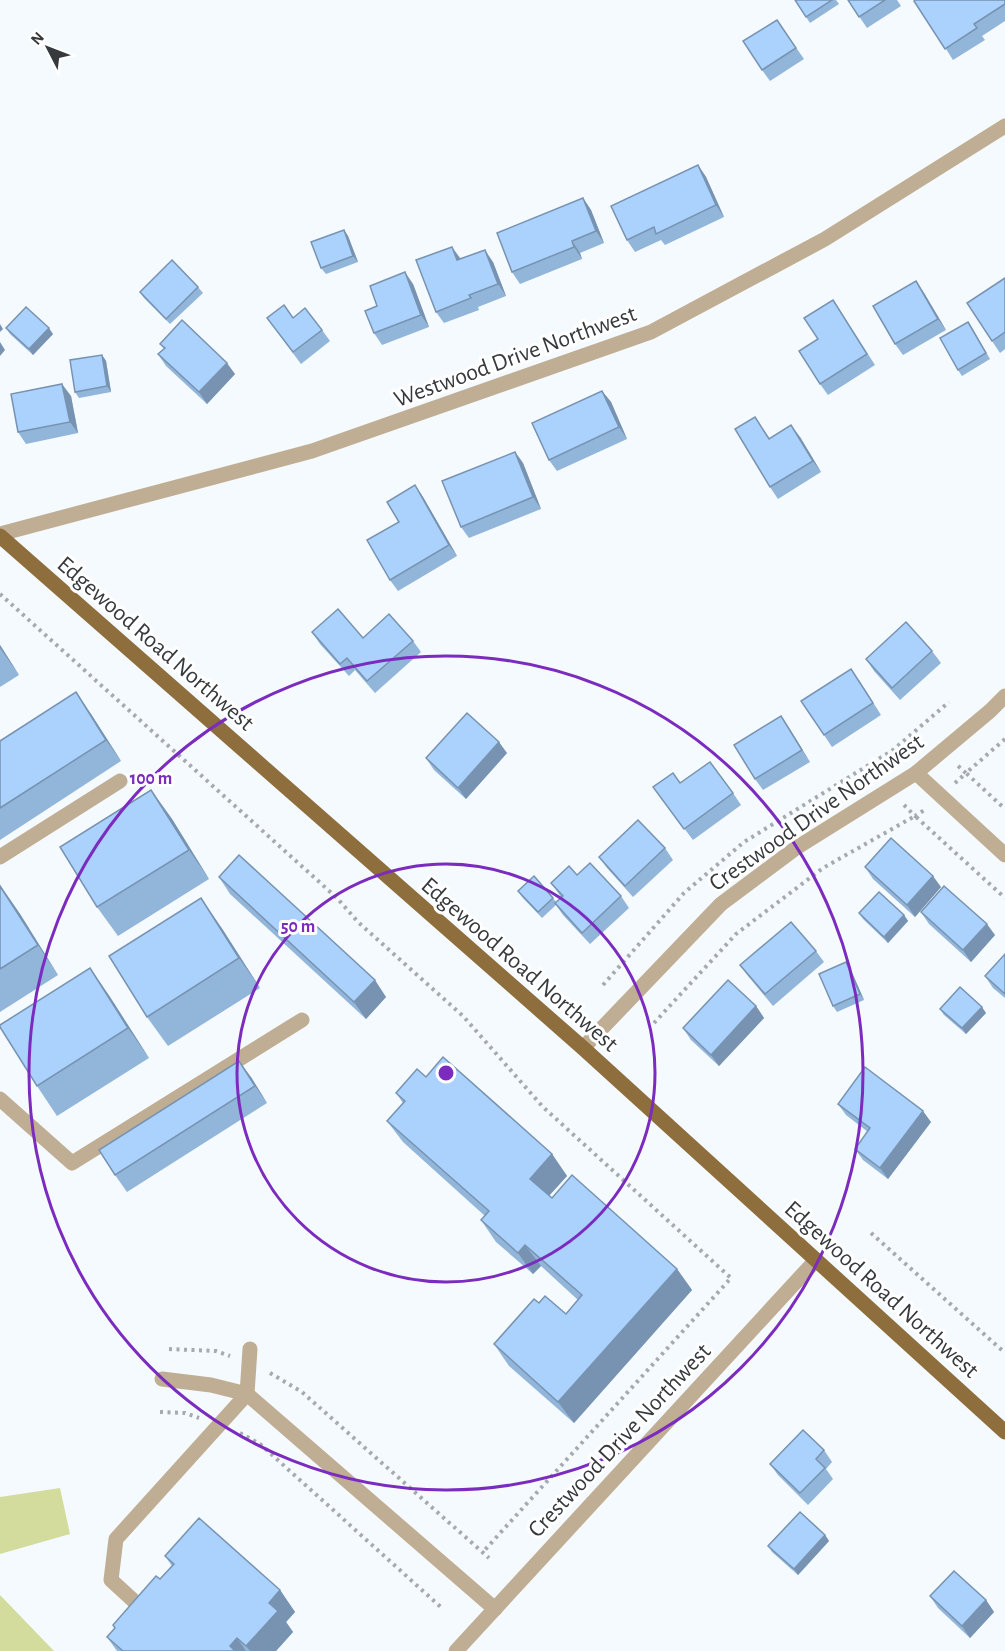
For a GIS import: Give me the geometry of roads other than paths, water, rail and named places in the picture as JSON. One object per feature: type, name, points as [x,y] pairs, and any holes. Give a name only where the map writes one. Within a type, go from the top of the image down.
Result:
[{"type":"main road","name":"Edgewood Road Northwest","points":[[0,535],[582,1048],[1005,1432]]},
{"type":"street","name":"Westwood Drive Northwest","points":[[0,535],[312,451],[651,332],[825,239],[1005,126]]},
{"type":"street","name":"Crestwood Drive Northwest","points":[[582,1048],[721,904],[796,848],[916,773],[1005,696]]},
{"type":"street","points":[[916,773],[1005,855]]},
{"type":"street","points":[[0,857],[120,781]]},
{"type":"street","points":[[0,1099],[72,1163],[302,1020]]},
{"type":"street","name":"Crestwood Drive Northwest","points":[[456,1651],[816,1260]]},
{"type":"street","points":[[156,1622],[111,1580],[116,1539],[248,1394],[250,1356]]},
{"type":"street","points":[[162,1379],[211,1385],[248,1394],[495,1609]]}]
